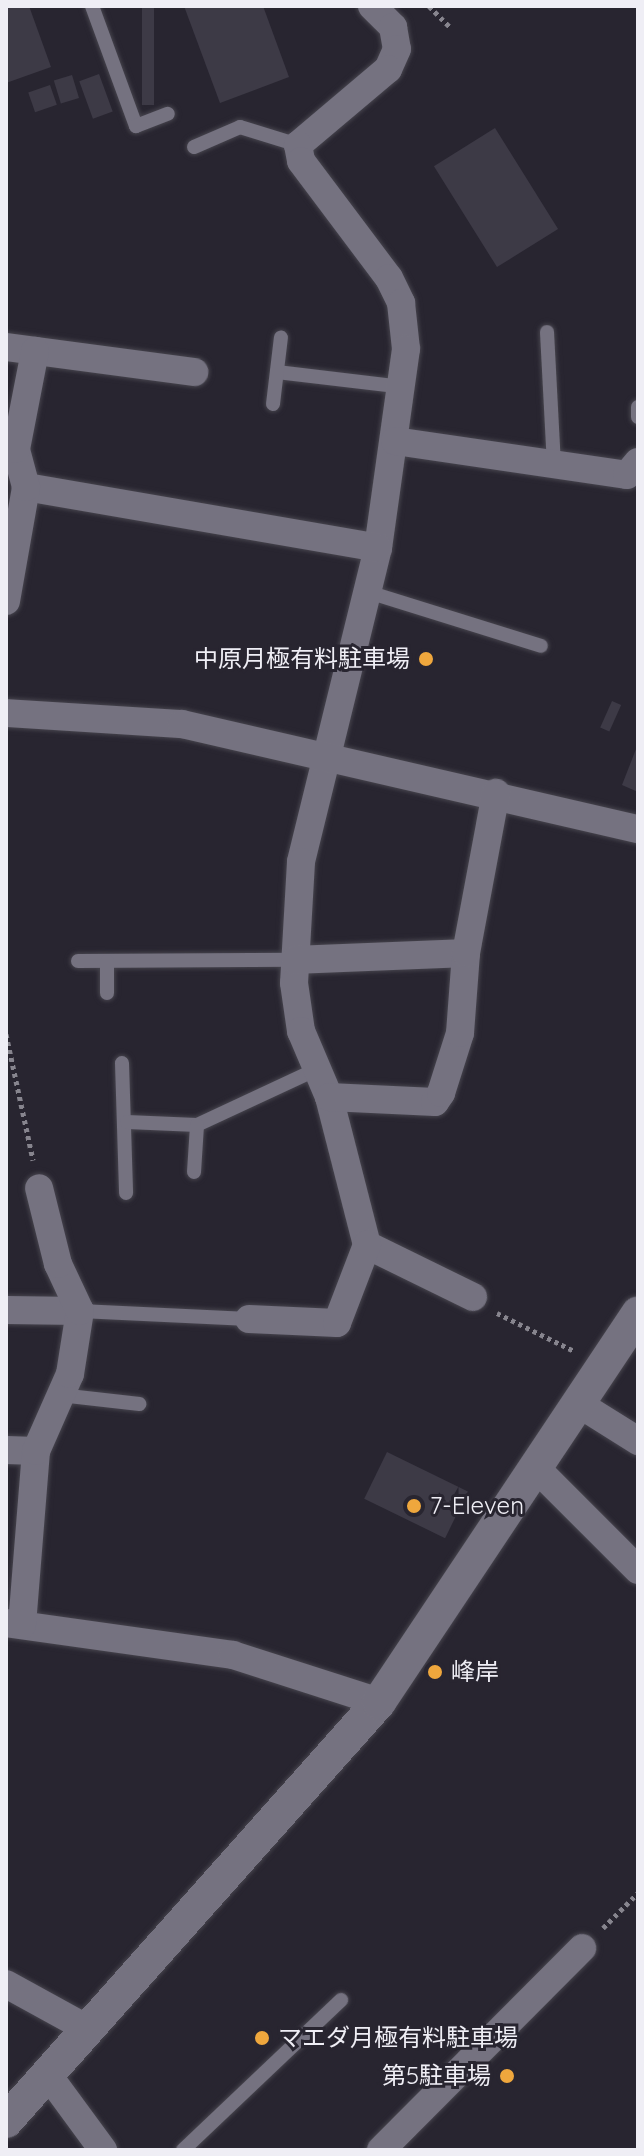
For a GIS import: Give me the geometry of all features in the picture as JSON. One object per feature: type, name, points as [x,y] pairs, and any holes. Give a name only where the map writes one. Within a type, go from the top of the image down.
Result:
[{"type":"street","points":[[249,1319],[337,1323],[367,1245],[329,1097],[301,1031],[295,960],[301,862],[378,548],[406,349],[401,303],[389,278],[301,161],[298,145],[388,69],[397,49],[393,27],[372,6]]},
{"type":"street","points":[[6,347],[194,372]]},
{"type":"street","points":[[6,601],[26,487],[16,449],[35,351]]},
{"type":"street","points":[[395,441],[627,475],[638,462]]},
{"type":"street","points":[[26,487],[378,548]]},
{"type":"street","points":[[6,713],[182,724],[496,793],[638,829]]},
{"type":"street","points":[[329,1097],[435,1102],[460,1033],[466,953],[496,793]]},
{"type":"street","points":[[295,960],[466,953]]},
{"type":"street","points":[[39,1188],[58,1264],[80,1311],[70,1374],[36,1451],[14,1624],[233,1655],[379,1702]]},
{"type":"street","points":[[367,1245],[473,1297]]},
{"type":"street","points":[[6,1310],[80,1311]]},
{"type":"street","points":[[6,2121],[379,1702],[638,1313]]},
{"type":"street","points":[[579,1404],[638,1441]]},
{"type":"street","points":[[6,1450],[36,1451]]},
{"type":"street","points":[[537,1469],[638,1570]]},
{"type":"street","points":[[381,2150],[582,1948]]},
{"type":"street","points":[[6,1984],[88,2029]]},
{"type":"street","points":[[48,2075],[103,2150]]},
{"type":"lane","points":[[92,6],[136,126],[168,114]]},
{"type":"lane","points":[[194,147],[240,127],[298,145]]},
{"type":"lane","points":[[547,332],[554,465]]},
{"type":"lane","points":[[273,404],[281,337]]},
{"type":"lane","points":[[277,372],[403,387]]},
{"type":"lane","points":[[638,407],[638,417]]},
{"type":"lane","points":[[368,592],[541,646]]},
{"type":"lane","points":[[78,961],[295,960]]},
{"type":"lane","points":[[107,962],[107,993]]},
{"type":"lane","points":[[122,1063],[127,1122],[126,1193]]},
{"type":"lane","points":[[127,1122],[197,1125],[315,1070]]},
{"type":"lane","points":[[194,1172],[197,1125]]},
{"type":"lane","points":[[80,1311],[249,1319]]},
{"type":"lane","points":[[60,1395],[139,1404]]},
{"type":"lane","points":[[183,2150],[341,2000]]},
{"type":"path","points":[[429,6],[450,27]]},
{"type":"path","points":[[6,1034],[39,1188]]},
{"type":"path","points":[[473,1297],[604,1366]]},
{"type":"path","points":[[582,1948],[638,1893]]},
{"type":"building","points":[[6,6],[29,6],[51,67],[6,83]]},
{"type":"building","points":[[142,6],[154,6],[154,105],[142,105]]},
{"type":"building","points":[[184,6],[263,6],[289,77],[220,103]]},
{"type":"building","points":[[99,74],[113,112],[93,119],[79,81]]},
{"type":"building","points":[[72,75],[79,98],[61,104],[54,81]]},
{"type":"building","points":[[50,85],[57,105],[35,112],[28,92]]},
{"type":"building","points":[[495,128],[558,229],[497,267],[434,166]]},
{"type":"building","points":[[612,701],[621,705],[609,732],[600,727]]},
{"type":"building","points":[[638,744],[638,792],[622,785]]},
{"type":"building","points":[[387,1452],[468,1491],[445,1538],[364,1499]]},
{"type":"place","name":"中原月極有料駐車場","points":[[426,659]]},
{"type":"place","name":"7-Eleven","points":[[414,1506]]},
{"type":"place","name":"峰岸","points":[[435,1672]]},
{"type":"place","name":"マエダ月極有料駐車場","points":[[262,2038]]},
{"type":"place","name":"第5駐車場","points":[[507,2076]]}]
